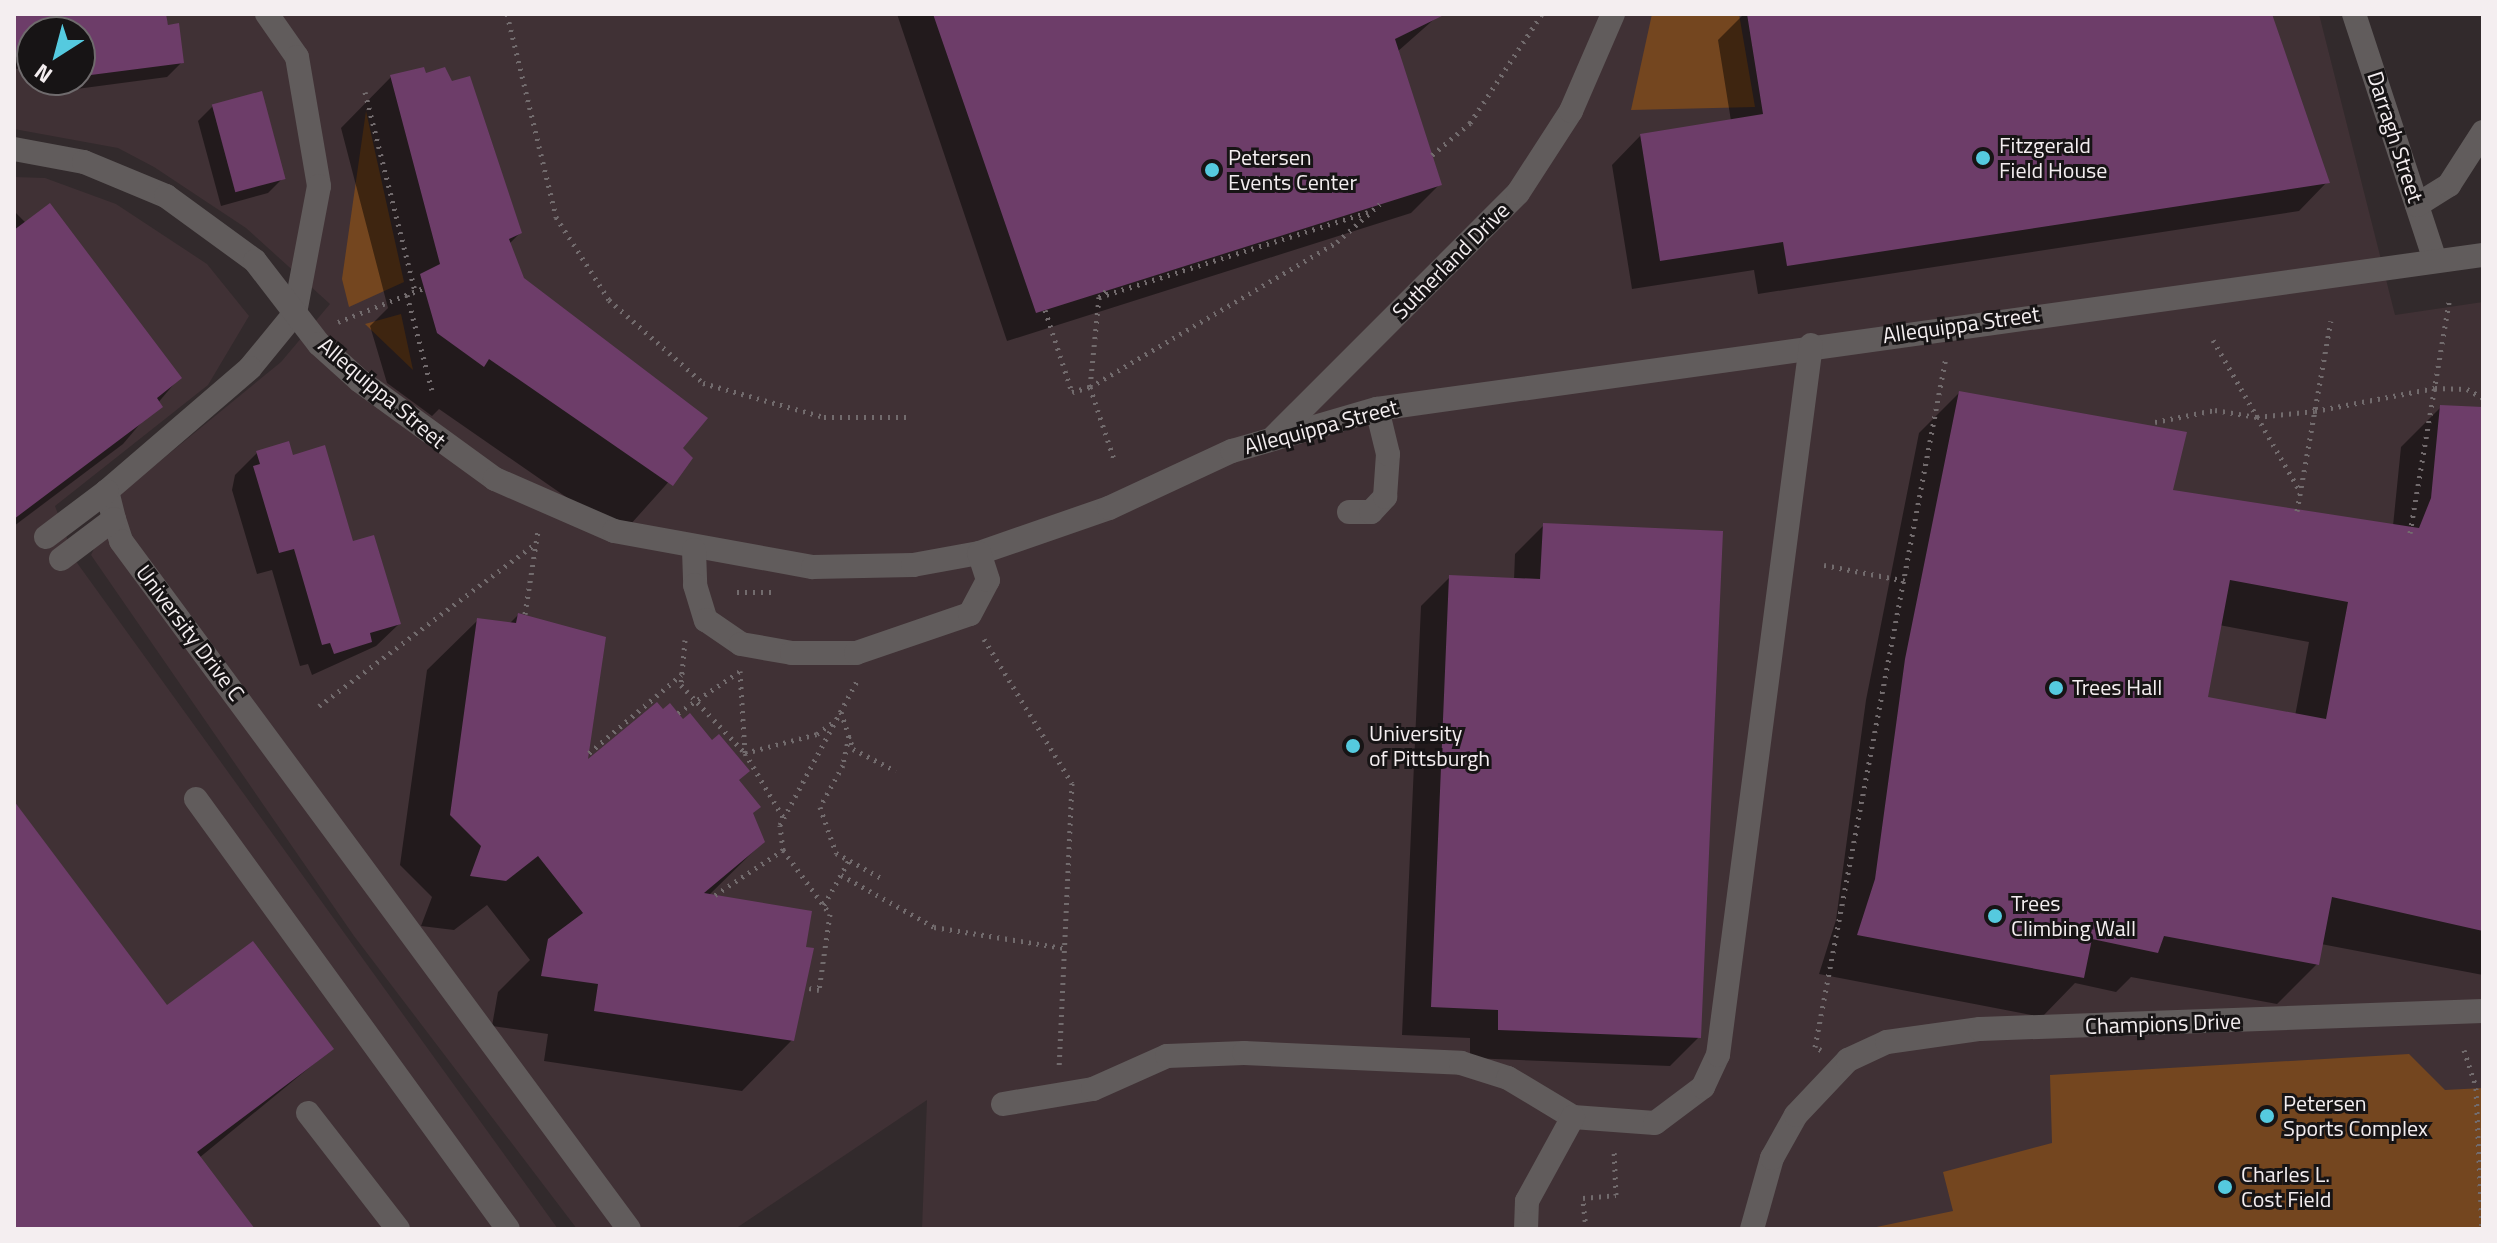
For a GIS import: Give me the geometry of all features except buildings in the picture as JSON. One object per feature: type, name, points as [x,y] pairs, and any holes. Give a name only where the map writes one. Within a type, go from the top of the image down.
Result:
[{"type":"street","points":[[46,537],[107,491],[250,368],[295,313],[319,186],[297,57],[267,14]]},
{"type":"street","name":"Sutherland Drive","points":[[1273,438],[1518,193],[1571,111],[1613,14]]},
{"type":"street","name":"Darragh Street","points":[[2354,14],[2435,261]]},
{"type":"street","points":[[2417,205],[2449,185],[2483,132]]},
{"type":"street","name":"Allequippa Street","points":[[14,149],[84,162],[166,196],[255,261],[295,313],[360,381],[495,479],[614,531],[694,550],[813,567],[913,565],[979,553],[1109,508],[1273,438],[1377,409],[1811,345],[2483,255]]},
{"type":"street","points":[[1003,1104],[1093,1089],[1167,1056],[1244,1053],[1461,1063],[1508,1078],[1573,1117],[1655,1123],[1703,1087],[1718,1055],[1811,345]]},
{"type":"street","points":[[1349,512],[1371,512],[1385,497],[1388,454],[1377,409]]},
{"type":"street","name":"University Drive C","points":[[107,491],[121,541],[629,1229]]},
{"type":"street","points":[[61,559],[114,519]]},
{"type":"street","points":[[694,550],[695,585],[706,620],[741,644],[792,653],[856,653],[970,614],[988,580],[979,553]]},
{"type":"street","points":[[196,799],[508,1229]]},
{"type":"street","name":"Champions Drive","points":[[1752,1229],[1772,1158],[1796,1115],[1848,1060],[1887,1042],[1980,1029],[2483,1011]]},
{"type":"street","points":[[308,1113],[398,1229]]},
{"type":"street","points":[[1526,1229],[1527,1201],[1573,1117]]},
{"type":"path","points":[[507,14],[556,217],[609,300],[703,383],[824,417],[908,417]]},
{"type":"path","points":[[1432,155],[1470,123],[1542,14]]},
{"type":"path","points":[[365,92],[415,291]]},
{"type":"path","points":[[1045,310],[1072,392],[1090,387],[1337,242],[1380,204]]},
{"type":"path","points":[[1099,297],[1373,211]]},
{"type":"path","points":[[338,322],[424,288]]},
{"type":"path","points":[[1106,291],[1099,297],[1090,387],[1115,462]]},
{"type":"path","points":[[407,295],[432,390]]},
{"type":"path","points":[[2410,533],[2449,302]]},
{"type":"path","points":[[2297,511],[2331,321]]},
{"type":"path","points":[[2213,340],[2300,492]]},
{"type":"path","points":[[1815,1047],[1946,380]]},
{"type":"path","points":[[2155,422],[2215,410],[2257,417],[2315,411],[2435,388],[2467,389],[2483,398]]},
{"type":"path","points":[[525,614],[538,531]]},
{"type":"path","points":[[319,706],[535,544]]},
{"type":"path","points":[[1824,565],[1906,581]]},
{"type":"path","points":[[981,635],[1072,783],[1059,1065]]},
{"type":"path","points":[[685,638],[682,674],[692,700],[745,753],[783,818]]},
{"type":"path","points":[[678,713],[692,700],[740,671],[745,753]]},
{"type":"path","points":[[809,988],[819,990],[830,914],[783,850],[783,818],[861,673]]},
{"type":"path","points":[[589,753],[682,674]]},
{"type":"path","points":[[841,711],[853,749],[896,771]]},
{"type":"path","points":[[745,753],[817,734],[836,720]]},
{"type":"path","points":[[849,736],[843,765],[820,807],[836,853],[883,879]]},
{"type":"path","points":[[715,895],[783,850]]},
{"type":"path","points":[[824,905],[849,860]]},
{"type":"path","points":[[841,875],[934,927],[1064,948]]},
{"type":"path","points":[[2464,1050],[2476,1088],[2482,1229]]},
{"type":"path","points":[[1586,1229],[1583,1198],[1616,1195],[1614,1150]]},
{"type":"shaded area","name":"University of Pittsburgh","points":[[14,14],[2319,14],[2395,315],[2483,302],[2483,1229],[922,1229],[927,1100],[735,1229],[577,1229],[354,936],[91,555],[121,493],[281,362],[330,304],[246,228],[154,167],[118,148],[14,129]]},
{"type":"shaded area","points":[[1652,14],[1739,14],[1755,107],[1631,110]]},
{"type":"shaded area","points":[[366,111],[404,282],[349,307],[342,279]]},
{"type":"shaded area","points":[[14,177],[45,178],[116,204],[207,264],[249,316],[208,385],[55,506],[75,560],[558,1229],[14,1229]]},
{"type":"shaded area","points":[[401,314],[413,370],[365,324]]},
{"type":"shaded area","name":"Petersen Sports Complex","points":[[2409,1054],[2445,1090],[2483,1088],[2483,1229],[1867,1229],[1953,1211],[1943,1172],[2052,1143],[2050,1075]]},
{"type":"place","name":"Fitzgerald Field House","points":[[1983,158]]},
{"type":"place","name":"Petersen Events Center","points":[[1212,170]]},
{"type":"place","name":"Trees Hall","points":[[2056,688]]},
{"type":"place","name":"University of Pittsburgh","points":[[1353,746]]},
{"type":"place","name":"Trees Climbing Wall","points":[[1995,916]]},
{"type":"place","name":"Petersen Sports Complex","points":[[2267,1116]]},
{"type":"place","name":"Charles L. Cost Field","points":[[2225,1187]]}]
